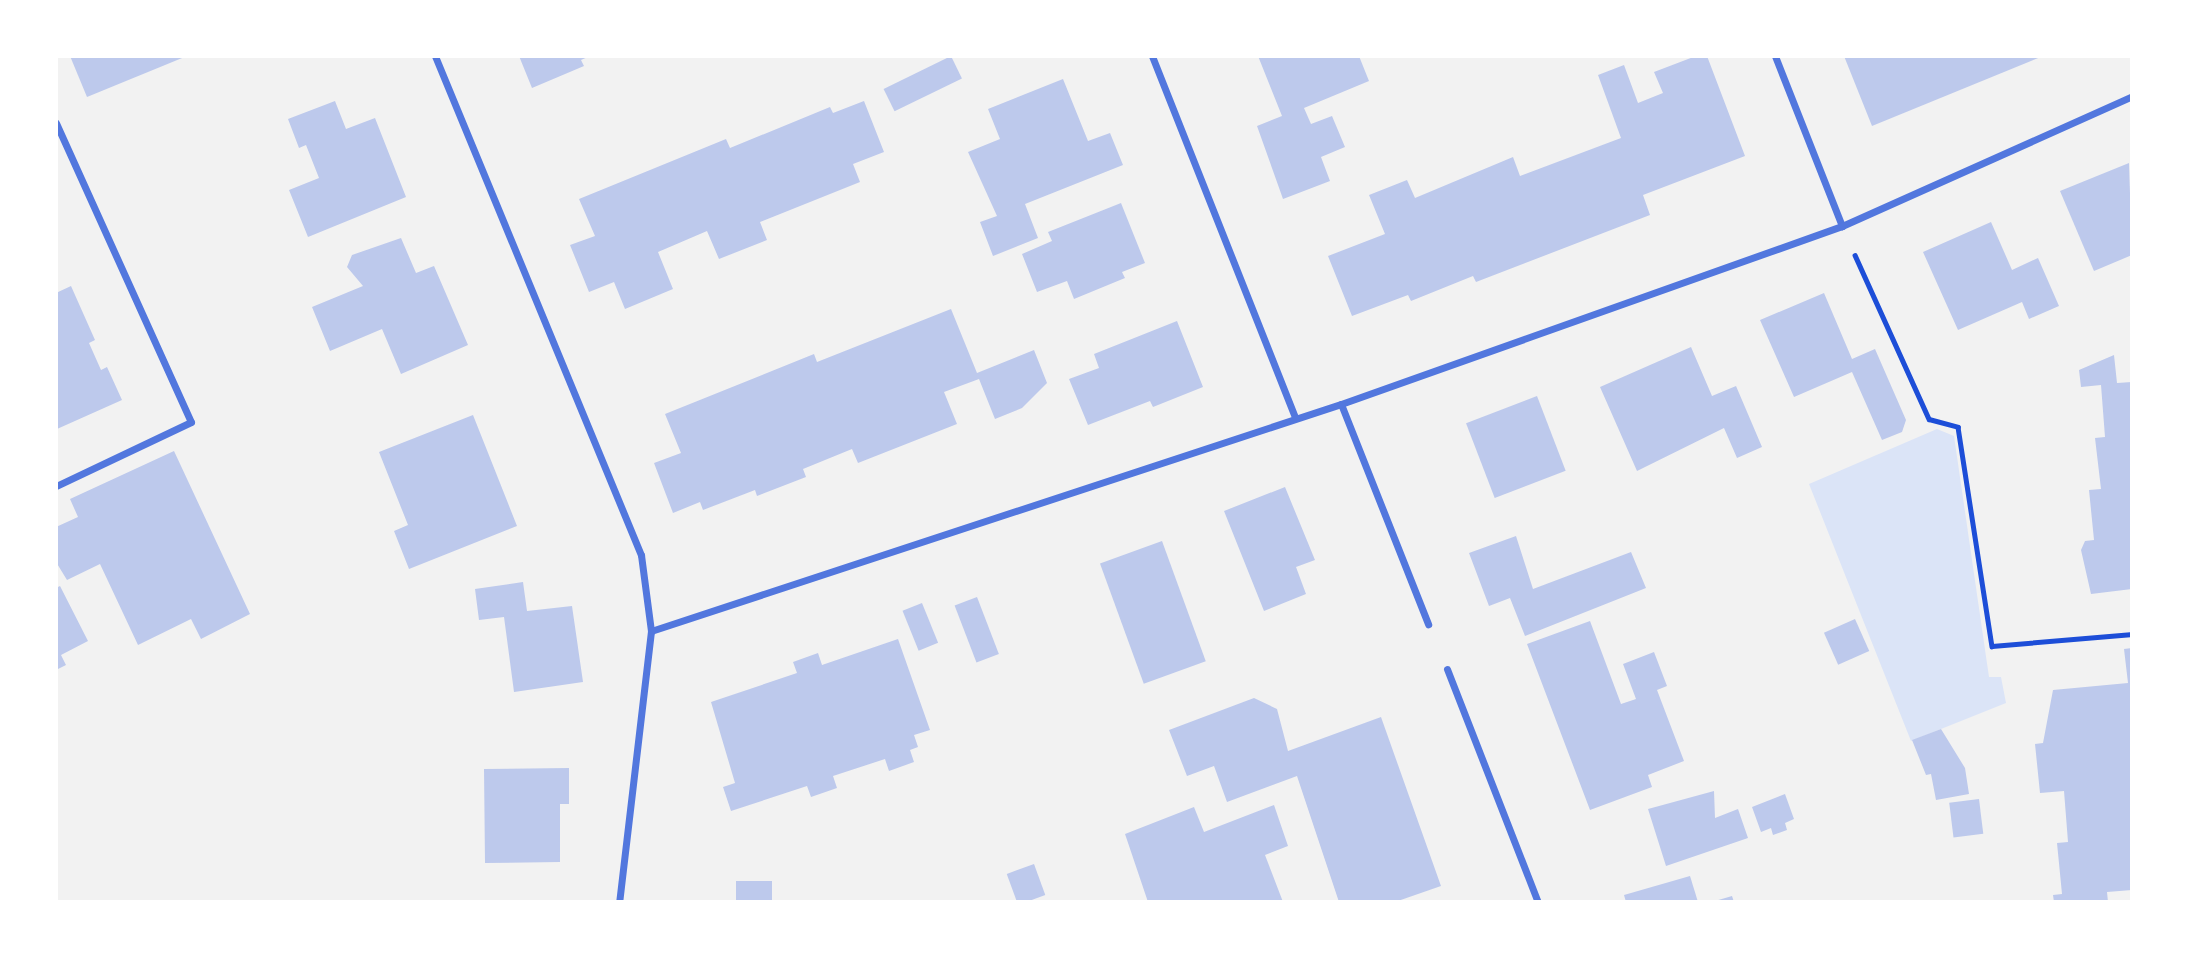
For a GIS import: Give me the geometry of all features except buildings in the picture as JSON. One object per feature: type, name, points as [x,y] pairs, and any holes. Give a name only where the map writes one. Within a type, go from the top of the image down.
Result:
[{"type":"street","points":[[435,56],[640,555],[651,631],[619,902]]},
{"type":"street","points":[[1152,56],[1295,418]]},
{"type":"street","points":[[1775,56],[1842,226]]},
{"type":"street","points":[[651,631],[1341,404],[1842,226],[2132,96]]},
{"type":"street","points":[[56,123],[191,422],[56,486]]},
{"type":"street","points":[[1341,404],[1428,624]]},
{"type":"street","points":[[1447,669],[1538,902]]},
{"type":"path","points":[[1842,226],[1929,418],[1958,427],[1992,646],[2132,634]]},
{"type":"shaded area","points":[[1937,429],[1954,436],[1989,677],[2001,677],[2006,703],[1911,741],[1809,484]]}]
